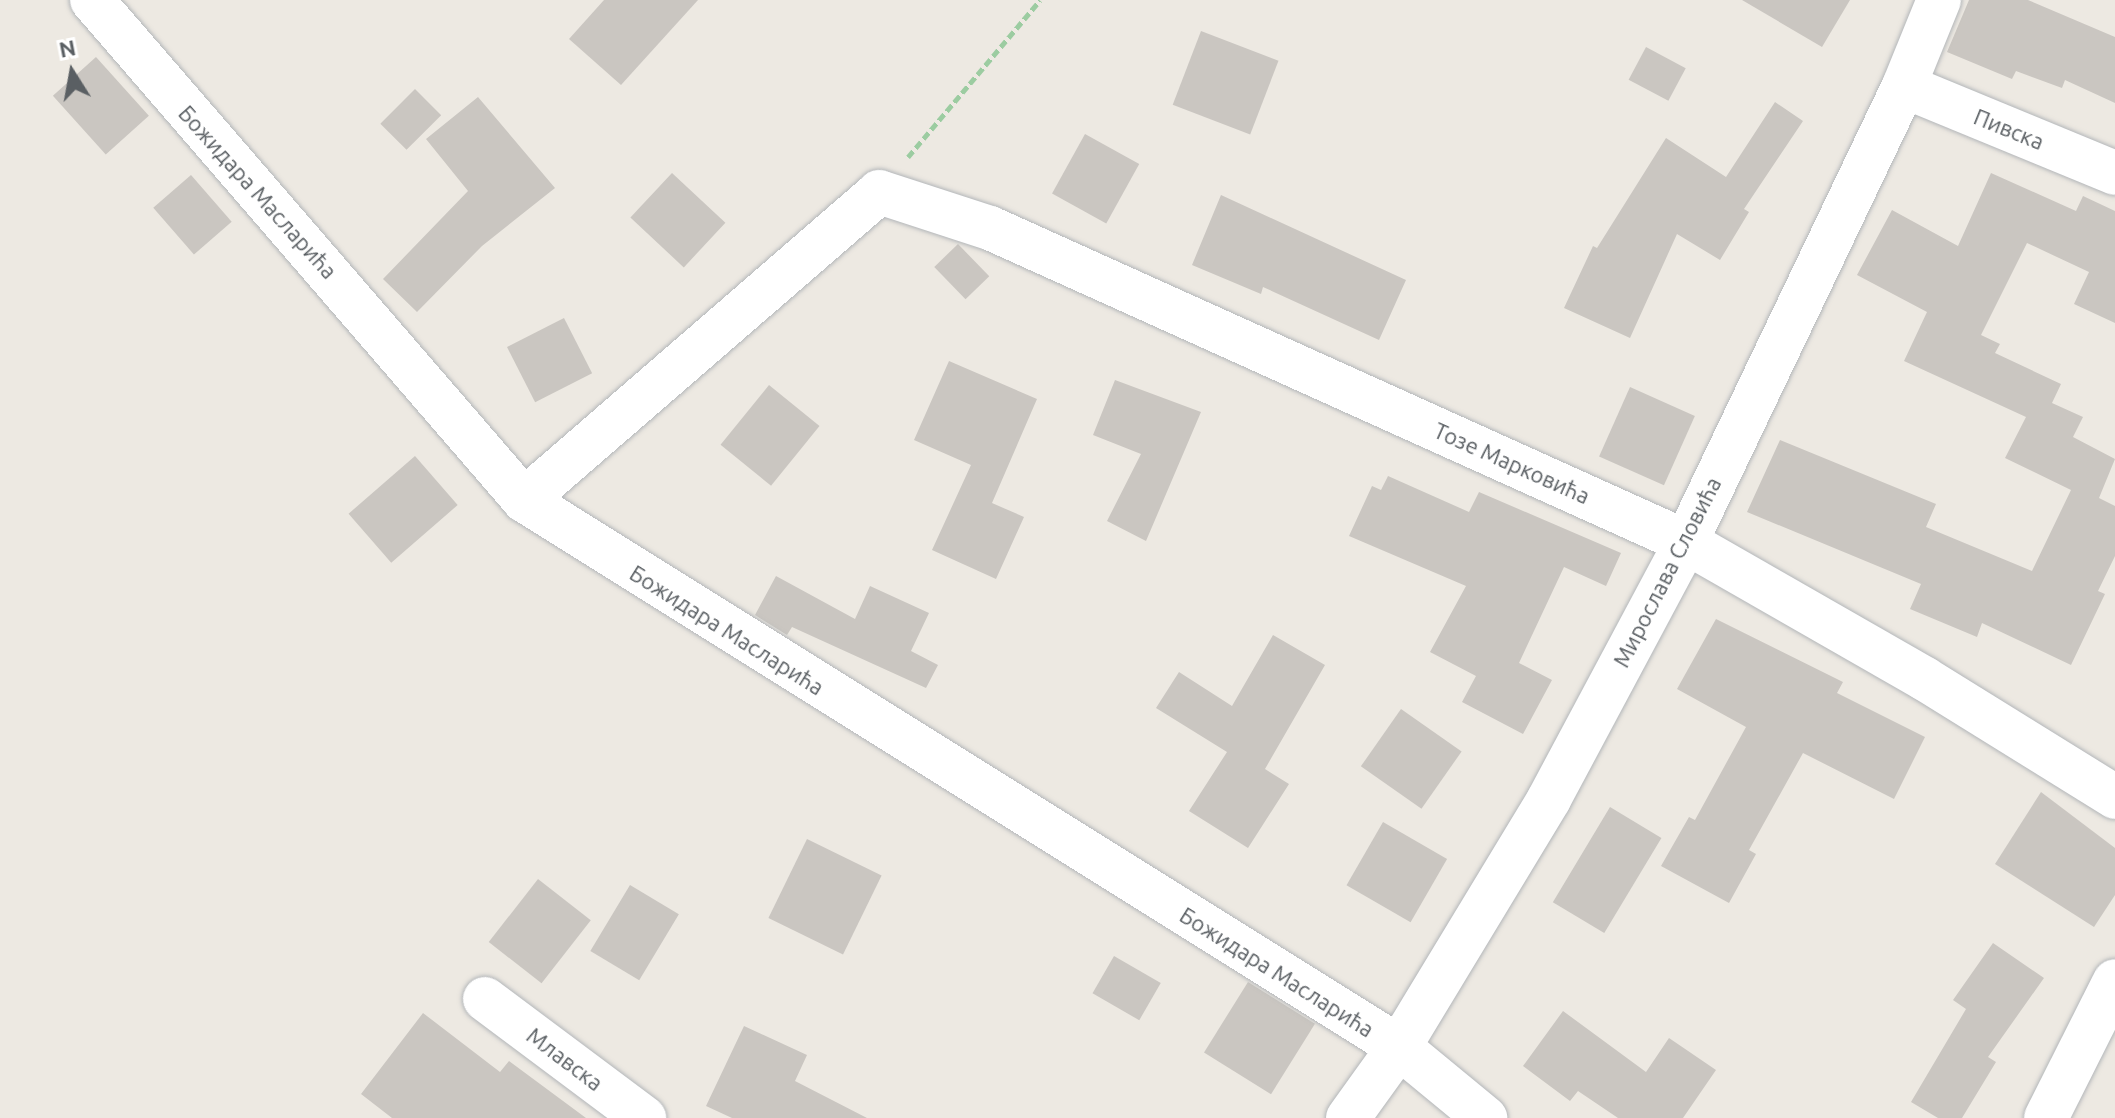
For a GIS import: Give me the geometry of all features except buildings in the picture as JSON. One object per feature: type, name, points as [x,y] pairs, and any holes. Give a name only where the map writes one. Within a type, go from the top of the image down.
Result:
[{"type":"street","name":"Божидара Масларића","points":[[92,0],[524,500],[1399,1047],[1485,1118]]},
{"type":"street","name":"Мирослава Словића","points":[[1348,1118],[1399,1047],[1549,799],[1686,542],[1904,86],[1939,0]]},
{"type":"street","name":"Пивска","points":[[1904,86],[2115,173]]},
{"type":"street","points":[[524,500],[879,192]]},
{"type":"street","name":"Тозе Марковића","points":[[879,192],[990,228],[1686,542],[1925,679],[2115,797]]},
{"type":"street","points":[[2046,1118],[2115,981]]},
{"type":"street","name":"Млавска","points":[[485,999],[644,1118]]},
{"type":"path","points":[[879,192],[1040,0]]}]
